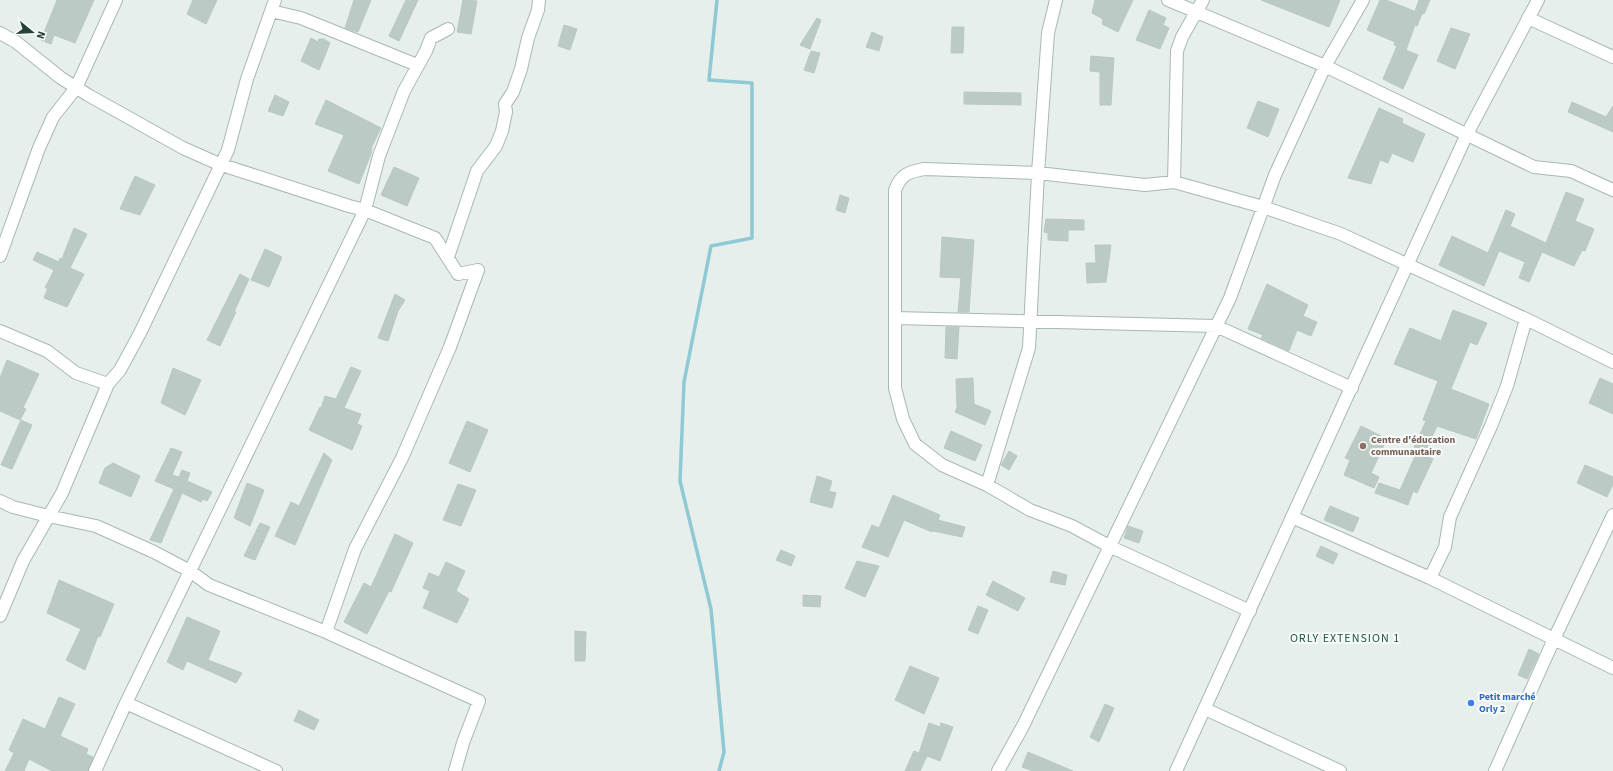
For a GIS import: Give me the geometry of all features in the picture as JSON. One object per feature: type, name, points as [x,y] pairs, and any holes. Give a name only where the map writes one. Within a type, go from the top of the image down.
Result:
[{"type":"street","points":[[0,256],[42,142],[53,117],[76,88],[116,0]]},
{"type":"street","points":[[448,257],[477,171],[496,146],[502,131],[506,112],[505,104],[513,92],[521,69],[528,38],[538,10],[539,0]]},
{"type":"street","points":[[987,485],[1014,392],[1025,364],[1031,321],[1038,173],[1048,33],[1056,0]]},
{"type":"street","points":[[1168,0],[1325,66],[1534,167],[1571,171],[1613,190]]},
{"type":"street","points":[[1174,182],[1177,51],[1182,37],[1203,0]]},
{"type":"street","points":[[998,771],[1023,726],[1111,547],[1230,298],[1263,207],[1325,66],[1363,0]]},
{"type":"street","points":[[1176,771],[1467,134],[1538,0]]},
{"type":"street","points":[[0,616],[23,560],[62,493],[108,384],[120,370],[140,334],[201,206],[219,164],[228,150],[247,78],[273,6],[417,65]]},
{"type":"street","points":[[1528,18],[1613,57]]},
{"type":"street","points":[[95,771],[126,703],[365,210],[379,156],[404,92],[417,65],[426,51],[431,38],[448,29]]},
{"type":"street","points":[[0,33],[16,42],[76,88],[183,148],[219,164],[365,210],[435,238],[458,274],[478,270],[450,347],[402,458],[355,549],[326,632]]},
{"type":"street","points":[[1250,611],[1111,547],[1072,526],[1030,510],[987,485],[942,465],[915,444],[903,419],[895,388],[895,190],[899,179],[907,172],[924,169],[1038,173],[1145,185],[1174,182],[1263,207],[1341,234],[1526,319],[1613,362]]},
{"type":"street","points":[[895,318],[1216,326],[1352,388]]},
{"type":"street","points":[[1430,578],[1445,547],[1450,518],[1507,386],[1526,319]]},
{"type":"street","points":[[0,331],[47,351],[76,373],[108,384]]},
{"type":"street","points":[[0,501],[13,507],[96,526],[154,552],[190,571],[209,585],[326,632],[479,701],[462,744],[456,771]]},
{"type":"street","points":[[1498,770],[1554,639],[1613,515]]},
{"type":"street","points":[[1292,517],[1430,578],[1613,668]]},
{"type":"street","points":[[126,703],[276,771]]},
{"type":"street","points":[[1205,709],[1340,771]]},
{"type":"building","points":[[57,0],[94,0],[75,43],[54,35],[51,44],[41,40]]},
{"type":"building","points":[[193,0],[217,0],[206,24],[187,14]]},
{"type":"building","points":[[354,0],[371,0],[358,32],[345,28]]},
{"type":"building","points":[[406,0],[418,0],[399,41],[389,36]]},
{"type":"building","points":[[463,0],[477,1],[471,34],[457,32]]},
{"type":"building","points":[[1095,0],[1133,0],[1118,32],[1102,24],[1103,19],[1092,13]]},
{"type":"building","points":[[1261,0],[1340,0],[1329,27]]},
{"type":"building","points":[[1380,0],[1386,0],[1422,14],[1417,26],[1415,25],[1406,50],[1418,55],[1403,89],[1383,79],[1397,46],[1394,45],[1395,42],[1367,30]]},
{"type":"building","points":[[1419,0],[1430,0],[1424,14],[1415,11]]},
{"type":"building","points":[[1149,10],[1166,18],[1163,25],[1169,28],[1160,49],[1136,40]]},
{"type":"building","points":[[817,18],[821,20],[810,49],[800,45]]},
{"type":"building","points":[[564,25],[577,29],[570,50],[558,46]]},
{"type":"building","points":[[952,27],[964,27],[963,53],[951,53]]},
{"type":"building","points":[[1451,28],[1470,34],[1455,69],[1437,61]]},
{"type":"building","points":[[872,32],[883,37],[879,51],[866,47]]},
{"type":"building","points":[[311,38],[318,42],[319,39],[324,39],[330,43],[319,70],[301,61]]},
{"type":"building","points":[[811,51],[820,53],[814,73],[804,70]]},
{"type":"building","points":[[1091,56],[1114,58],[1111,105],[1100,105],[1100,72],[1090,71]]},
{"type":"building","points":[[964,92],[1021,93],[1021,105],[964,104]]},
{"type":"building","points":[[275,95],[289,102],[283,116],[268,111]]},
{"type":"building","points":[[326,100],[381,128],[372,146],[371,154],[359,184],[328,171],[344,135],[315,124]]},
{"type":"building","points":[[1258,101],[1279,109],[1268,137],[1247,128]]},
{"type":"building","points":[[1572,102],[1606,117],[1613,106],[1613,132],[1568,112]]},
{"type":"building","points":[[1379,108],[1403,119],[1402,123],[1425,134],[1413,162],[1392,153],[1388,163],[1380,160],[1371,184],[1348,178]]},
{"type":"building","points":[[394,167],[419,178],[407,206],[381,195]]},
{"type":"building","points":[[135,176],[155,185],[140,215],[120,209]]},
{"type":"building","points":[[1566,192],[1584,199],[1575,221],[1594,229],[1585,251],[1582,250],[1574,266],[1542,252],[1529,282],[1519,278],[1525,262],[1499,251],[1484,286],[1439,265],[1452,236],[1488,253],[1506,210],[1515,214],[1510,226],[1546,243]]},
{"type":"building","points":[[840,195],[849,198],[845,213],[836,210]]},
{"type":"building","points":[[1046,219],[1084,220],[1084,230],[1068,230],[1068,241],[1048,240],[1048,233],[1044,232]]},
{"type":"building","points":[[74,228],[87,234],[70,268],[84,274],[67,307],[44,298],[48,288],[45,288],[54,270],[33,260],[37,252],[59,262],[60,258],[62,259]]},
{"type":"building","points":[[942,237],[974,240],[969,312],[958,312],[961,278],[940,277]]},
{"type":"building","points":[[1095,245],[1111,245],[1106,282],[1087,283],[1086,263],[1096,263]]},
{"type":"building","points":[[265,249],[282,257],[269,287],[251,280]]},
{"type":"building","points":[[240,274],[249,279],[220,346],[207,340]]},
{"type":"building","points":[[1267,284],[1308,305],[1303,316],[1317,322],[1311,336],[1297,330],[1289,351],[1261,338],[1263,335],[1248,329]]},
{"type":"building","points":[[395,294],[405,300],[398,311],[388,341],[378,338]]},
{"type":"building","points":[[1453,310],[1487,323],[1477,345],[1470,342],[1451,389],[1489,404],[1476,439],[1437,426],[1425,452],[1414,447],[1426,421],[1423,420],[1438,381],[1394,364],[1410,328],[1441,341]]},
{"type":"building","points":[[946,327],[959,327],[957,359],[945,358]]},
{"type":"building","points":[[7,360],[39,374],[23,408],[26,409],[20,420],[0,411],[0,378]]},
{"type":"building","points":[[351,367],[361,371],[344,408],[361,414],[357,424],[362,426],[352,450],[309,430],[320,407],[321,408],[325,396],[336,399]]},
{"type":"building","points":[[173,368],[201,380],[185,415],[161,403]]},
{"type":"building","points":[[973,378],[974,404],[991,411],[985,425],[955,412],[957,408],[956,379]]},
{"type":"building","points":[[1600,378],[1613,384],[1613,414],[1589,403]]},
{"type":"building","points":[[21,420],[32,425],[12,469],[1,465]]},
{"type":"building","points":[[467,421],[488,430],[470,472],[449,463]]},
{"type":"building","points":[[1361,426],[1387,439],[1371,473],[1379,477],[1374,488],[1344,475],[1350,460],[1345,458]]},
{"type":"building","points":[[951,431],[982,445],[975,461],[944,448]]},
{"type":"building","points":[[171,448],[182,452],[172,475],[179,477],[182,470],[190,473],[187,481],[212,492],[207,501],[203,499],[201,502],[182,493],[161,543],[150,540],[174,489],[155,481]]},
{"type":"building","points":[[1009,451],[1017,456],[1009,470],[1001,465]]},
{"type":"building","points":[[1417,452],[1433,459],[1417,493],[1413,491],[1408,505],[1375,493],[1379,483],[1400,490]]},
{"type":"building","points":[[324,453],[332,460],[295,545],[275,536],[291,502],[299,506]]},
{"type":"building","points":[[113,463],[140,476],[131,497],[99,483],[105,468]]},
{"type":"building","points":[[1585,465],[1613,477],[1613,484],[1607,497],[1577,483]]},
{"type":"building","points":[[817,476],[832,481],[829,491],[836,493],[832,508],[810,502]]},
{"type":"building","points":[[247,483],[264,490],[250,526],[234,518]]},
{"type":"building","points":[[458,484],[476,490],[461,526],[443,520]]},
{"type":"building","points":[[893,495],[940,515],[938,520],[965,527],[962,537],[932,532],[904,520],[888,557],[862,547],[872,525],[879,528]]},
{"type":"building","points":[[1330,506],[1359,518],[1353,532],[1324,520]]},
{"type":"building","points":[[260,523],[270,527],[255,560],[244,556]]},
{"type":"building","points":[[1128,526],[1143,531],[1139,543],[1124,538]]},
{"type":"building","points":[[395,534],[413,543],[391,592],[389,591],[367,634],[344,622],[364,583],[371,587]]},
{"type":"building","points":[[1321,546],[1338,554],[1333,564],[1316,556]]},
{"type":"building","points":[[781,550],[795,556],[791,566],[776,560]]},
{"type":"building","points":[[857,561],[879,566],[865,597],[845,588]]},
{"type":"building","points":[[446,562],[465,571],[456,591],[469,599],[457,623],[423,608],[430,591],[423,588],[429,573],[439,577]]},
{"type":"building","points":[[1053,571],[1067,575],[1065,585],[1050,582]]},
{"type":"building","points":[[59,580],[114,604],[100,637],[98,636],[85,670],[66,660],[81,629],[47,613]]},
{"type":"building","points":[[993,581],[1025,598],[1018,611],[986,595]]},
{"type":"building","points":[[803,595],[821,596],[820,607],[803,606]]},
{"type":"building","points":[[978,606],[988,610],[978,634],[968,630]]},
{"type":"building","points":[[187,617],[220,631],[208,660],[242,673],[236,683],[187,661],[183,670],[167,662]]},
{"type":"building","points":[[575,631],[586,632],[585,661],[575,661]]},
{"type":"building","points":[[1529,649],[1539,654],[1527,679],[1518,675]]},
{"type":"building","points":[[910,666],[939,678],[924,714],[895,700]]},
{"type":"building","points":[[59,697],[75,704],[60,736],[88,749],[86,754],[93,757],[88,771],[52,771],[29,759],[24,771],[5,771],[14,753],[9,750],[23,719],[45,729]]},
{"type":"building","points":[[1105,704],[1114,708],[1099,742],[1090,737]]},
{"type":"building","points":[[299,710],[319,720],[314,730],[294,721]]},
{"type":"building","points":[[929,723],[940,727],[941,723],[953,727],[940,761],[922,754],[927,756],[920,771],[905,771],[914,751],[919,753]]},
{"type":"building","points":[[1028,752],[1073,771],[1033,771],[1022,767]]},
{"type":"waterway","points":[[717,0],[709,80],[752,83],[752,238],[711,246],[684,382],[680,481],[711,609],[724,752],[719,771]]},
{"type":"place","name":"Centre d'éducation communautaire","points":[[1363,446]]},
{"type":"place","name":"Petit marché Orly 2","points":[[1471,703]]},
{"type":"district","name":"ORLY EXTENSION 1","points":[[1345,638]]}]
